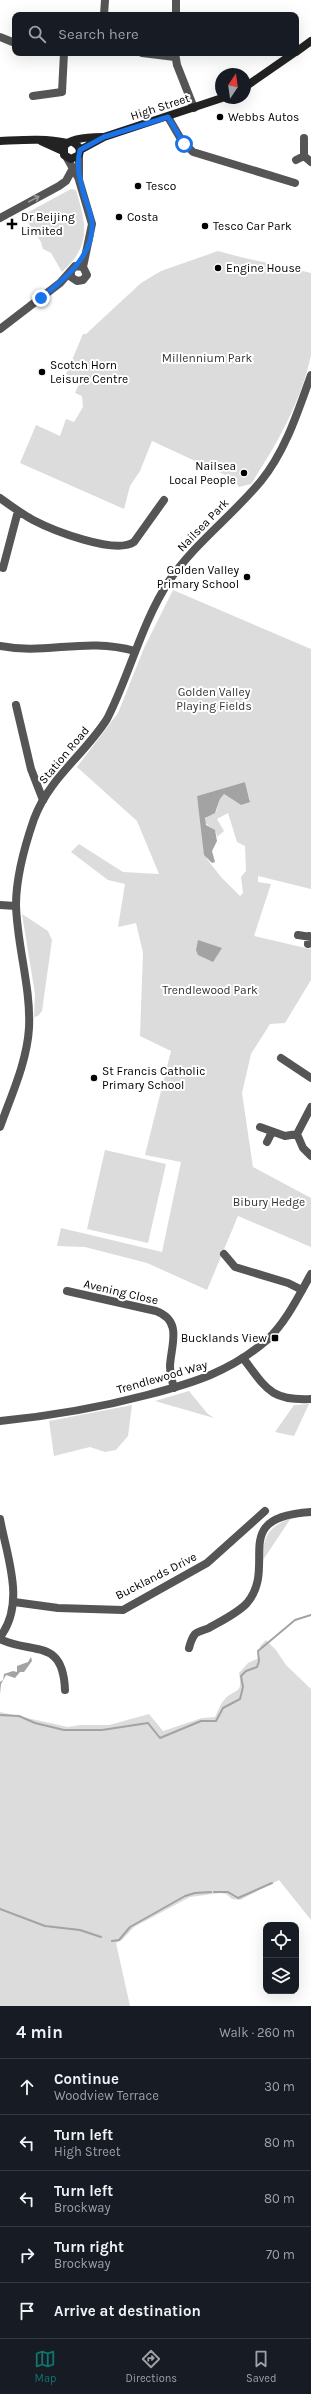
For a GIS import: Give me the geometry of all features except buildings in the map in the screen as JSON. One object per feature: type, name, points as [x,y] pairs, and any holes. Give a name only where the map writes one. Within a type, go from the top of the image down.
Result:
[{"type":"main road","points":[[299,49],[311,40]]},
{"type":"main road","points":[[251,83],[289,56]]},
{"type":"main road","name":"High Street","points":[[104,137],[90,137],[67,148],[75,158],[79,153],[104,137],[215,100]]},
{"type":"main road","points":[[0,141],[41,141],[67,148],[78,145],[79,153]]},
{"type":"street","points":[[104,12],[105,0]]},
{"type":"street","points":[[176,0],[176,12]]},
{"type":"street","points":[[0,37],[12,42]]},
{"type":"street","points":[[33,96],[64,96],[64,56]]},
{"type":"street","points":[[175,56],[194,108]]},
{"type":"street","points":[[168,117],[182,141],[193,152],[295,183]]},
{"type":"street","points":[[304,138],[304,156],[311,162]]},
{"type":"street","points":[[67,148],[72,170],[79,180]]},
{"type":"street","points":[[0,329],[76,272],[86,251],[92,224],[79,180],[79,153]]},
{"type":"street","points":[[296,160],[304,156]]},
{"type":"street","points":[[0,218],[59,186],[66,181],[72,170]]},
{"type":"street","name":"Nailsea Park","points":[[135,652],[156,602],[177,570],[197,545],[255,488],[277,458],[290,431],[311,375]]},
{"type":"street","points":[[0,498],[18,511],[38,522],[94,542],[128,545],[134,542],[164,500]]},
{"type":"street","points":[[5,565],[18,511]]},
{"type":"street","points":[[0,646],[18,649],[102,644],[135,652]]},
{"type":"street","name":"Station Road","points":[[0,1127],[23,1058],[29,1026],[27,993],[16,906],[19,879],[30,832],[43,800],[65,768],[102,726],[115,701],[135,652]]},
{"type":"street","points":[[16,705],[31,769],[43,800]]},
{"type":"street","points":[[0,905],[16,906]]},
{"type":"street","points":[[298,935],[309,939]]},
{"type":"street","points":[[281,1058],[311,1078]]},
{"type":"street","points":[[297,1134],[311,1108]]},
{"type":"street","points":[[260,1127],[285,1136],[297,1134]]},
{"type":"street","points":[[267,1142],[272,1132]]},
{"type":"street","points":[[297,1134],[303,1148],[311,1156]]},
{"type":"street","points":[[224,1254],[234,1267],[288,1283],[302,1290]]},
{"type":"street","name":"Trendlewood Way","points":[[0,1421],[73,1413],[204,1380],[243,1358],[276,1331],[311,1274]]},
{"type":"street","name":"Avening Close","points":[[67,1291],[156,1311],[166,1316],[175,1330],[170,1365],[174,1388]]},
{"type":"street","points":[[243,1358],[273,1393],[290,1399],[311,1399]]},
{"type":"street","name":"Bucklands Drive","points":[[14,1602],[58,1608],[123,1610],[207,1564],[265,1511]]},
{"type":"street","points":[[189,1648],[195,1634],[241,1608],[251,1597],[257,1582],[261,1538],[268,1526],[284,1515],[311,1512]]},
{"type":"street","points":[[0,1519],[14,1602],[10,1622],[0,1638],[49,1653],[63,1669],[65,1690]]},
{"type":"green space","points":[[71,189],[76,190],[84,224],[84,234],[78,253],[72,262],[62,272],[51,253],[43,249],[41,242],[23,215]]},
{"type":"green space","name":"Millennium Park","points":[[218,251],[311,273],[311,355],[307,372],[294,406],[279,438],[251,484],[239,487],[234,479],[152,441],[140,471],[130,486],[124,509],[20,463],[36,425],[60,436],[66,419],[74,422],[83,407],[82,396],[75,393],[81,380],[66,374],[83,334],[86,334],[141,283],[161,271]]},
{"type":"green space","points":[[173,590],[311,649],[311,889],[258,876],[258,882],[271,884],[254,936],[310,949],[311,945],[311,980],[285,1023],[270,1024],[251,1054],[242,1093],[253,1167],[311,1198],[311,1247],[238,1216],[207,1290],[147,1263],[85,1247],[57,1246],[61,1228],[162,1252],[181,1162],[145,1155],[171,1051],[140,1036],[143,953],[136,923],[118,927],[125,884],[108,880],[71,852],[79,844],[123,872],[159,874],[137,821],[77,767],[118,713],[144,648]],"holes":[[[245,782],[250,800],[241,805],[224,794],[220,799],[216,812],[207,816],[204,822],[216,832],[217,837],[224,831],[217,819],[228,813],[237,842],[245,846],[246,871],[241,877],[243,893],[240,896],[221,877],[207,859],[197,796]]]},
{"type":"green space","points":[[22,914],[48,931],[52,940],[42,1011],[38,1016],[34,1017],[35,994]]},
{"type":"green space","points":[[105,1150],[166,1164],[148,1243],[87,1229]]},
{"type":"green space","points":[[189,1391],[207,1413],[214,1418],[155,1401]]},
{"type":"green space","points":[[309,1404],[294,1436],[275,1432],[294,1405]]},
{"type":"green space","points":[[132,1405],[128,1436],[116,1450],[105,1452],[90,1447],[54,1456],[49,1421]]},
{"type":"green space","points":[[291,1518],[263,1560],[261,1557],[269,1532],[277,1525]]},
{"type":"green space","points":[[266,1640],[276,1650],[286,1665],[311,1689],[311,1920],[279,1880],[240,1900],[232,1899],[226,1894],[220,1893],[190,1897],[134,1927],[122,1940],[116,1943],[130,2006],[0,2006],[0,1712],[68,1727],[80,1725],[109,1725],[149,1714],[163,1731],[202,1718],[215,1717],[220,1706],[228,1696],[238,1690],[240,1685],[239,1673],[248,1663],[259,1658],[260,1646]]},
{"type":"shaded area","points":[[245,782],[250,802],[241,805],[224,794],[220,799],[215,813],[205,818],[206,825],[215,830],[217,841],[212,851],[215,862],[212,863],[204,855],[197,796]]},
{"type":"shaded area","points":[[198,940],[222,948],[213,962],[198,955],[196,950]]},
{"type":"shaded area","points":[[31,1657],[32,1661],[24,1672],[20,1672],[15,1678],[6,1675],[1,1684],[0,1694],[0,1682],[3,1680],[4,1674],[13,1671],[17,1672],[17,1666],[28,1662]]},
{"type":"waterway","points":[[0,1715],[19,1716],[35,1723],[64,1730],[102,1730],[148,1723],[160,1738],[201,1721],[216,1721],[223,1708],[240,1699],[243,1687],[241,1676],[246,1671],[257,1667],[259,1661],[258,1651],[295,1620],[311,1615]]},
{"type":"waterway","points":[[214,1892],[228,1892],[238,1898],[272,1883]]},
{"type":"waterway","points":[[112,1941],[119,1940],[130,1927],[185,1896],[195,1893],[211,1892]]},
{"type":"waterway","points":[[0,1909],[45,1926],[80,1930],[101,1937]]},
{"type":"place","name":"Webbs Autos","points":[[220,117]]},
{"type":"place","name":"Tesco","points":[[138,186]]},
{"type":"place","name":"Costa","points":[[119,217]]},
{"type":"place","name":"Dr Beijing Limited","points":[[12,224]]},
{"type":"place","name":"Tesco Car Park","points":[[205,226]]},
{"type":"place","name":"Engine House","points":[[218,268]]},
{"type":"place","name":"Scotch Horn Leisure Centre","points":[[42,372]]},
{"type":"place","name":"Nailsea Local People","points":[[244,473]]},
{"type":"place","name":"Golden Valley Primary School","points":[[247,577]]},
{"type":"place","name":"St Francis Catholic Primary School","points":[[94,1078]]},
{"type":"place","name":"Bucklands View","points":[[275,1338]]},
{"type":"route","points":[[41,298],[70,273],[86,251],[91,236],[92,224],[90,214],[78,173],[80,150],[104,137],[168,117],[184,144]]},
{"type":"park label","name":"Golden Valley Playing Fields","points":[[214,699]]},
{"type":"park label","name":"Trendlewood Park","points":[[210,990]]},
{"type":"park label","name":"Bibury Hedge","points":[[269,1202]]}]
